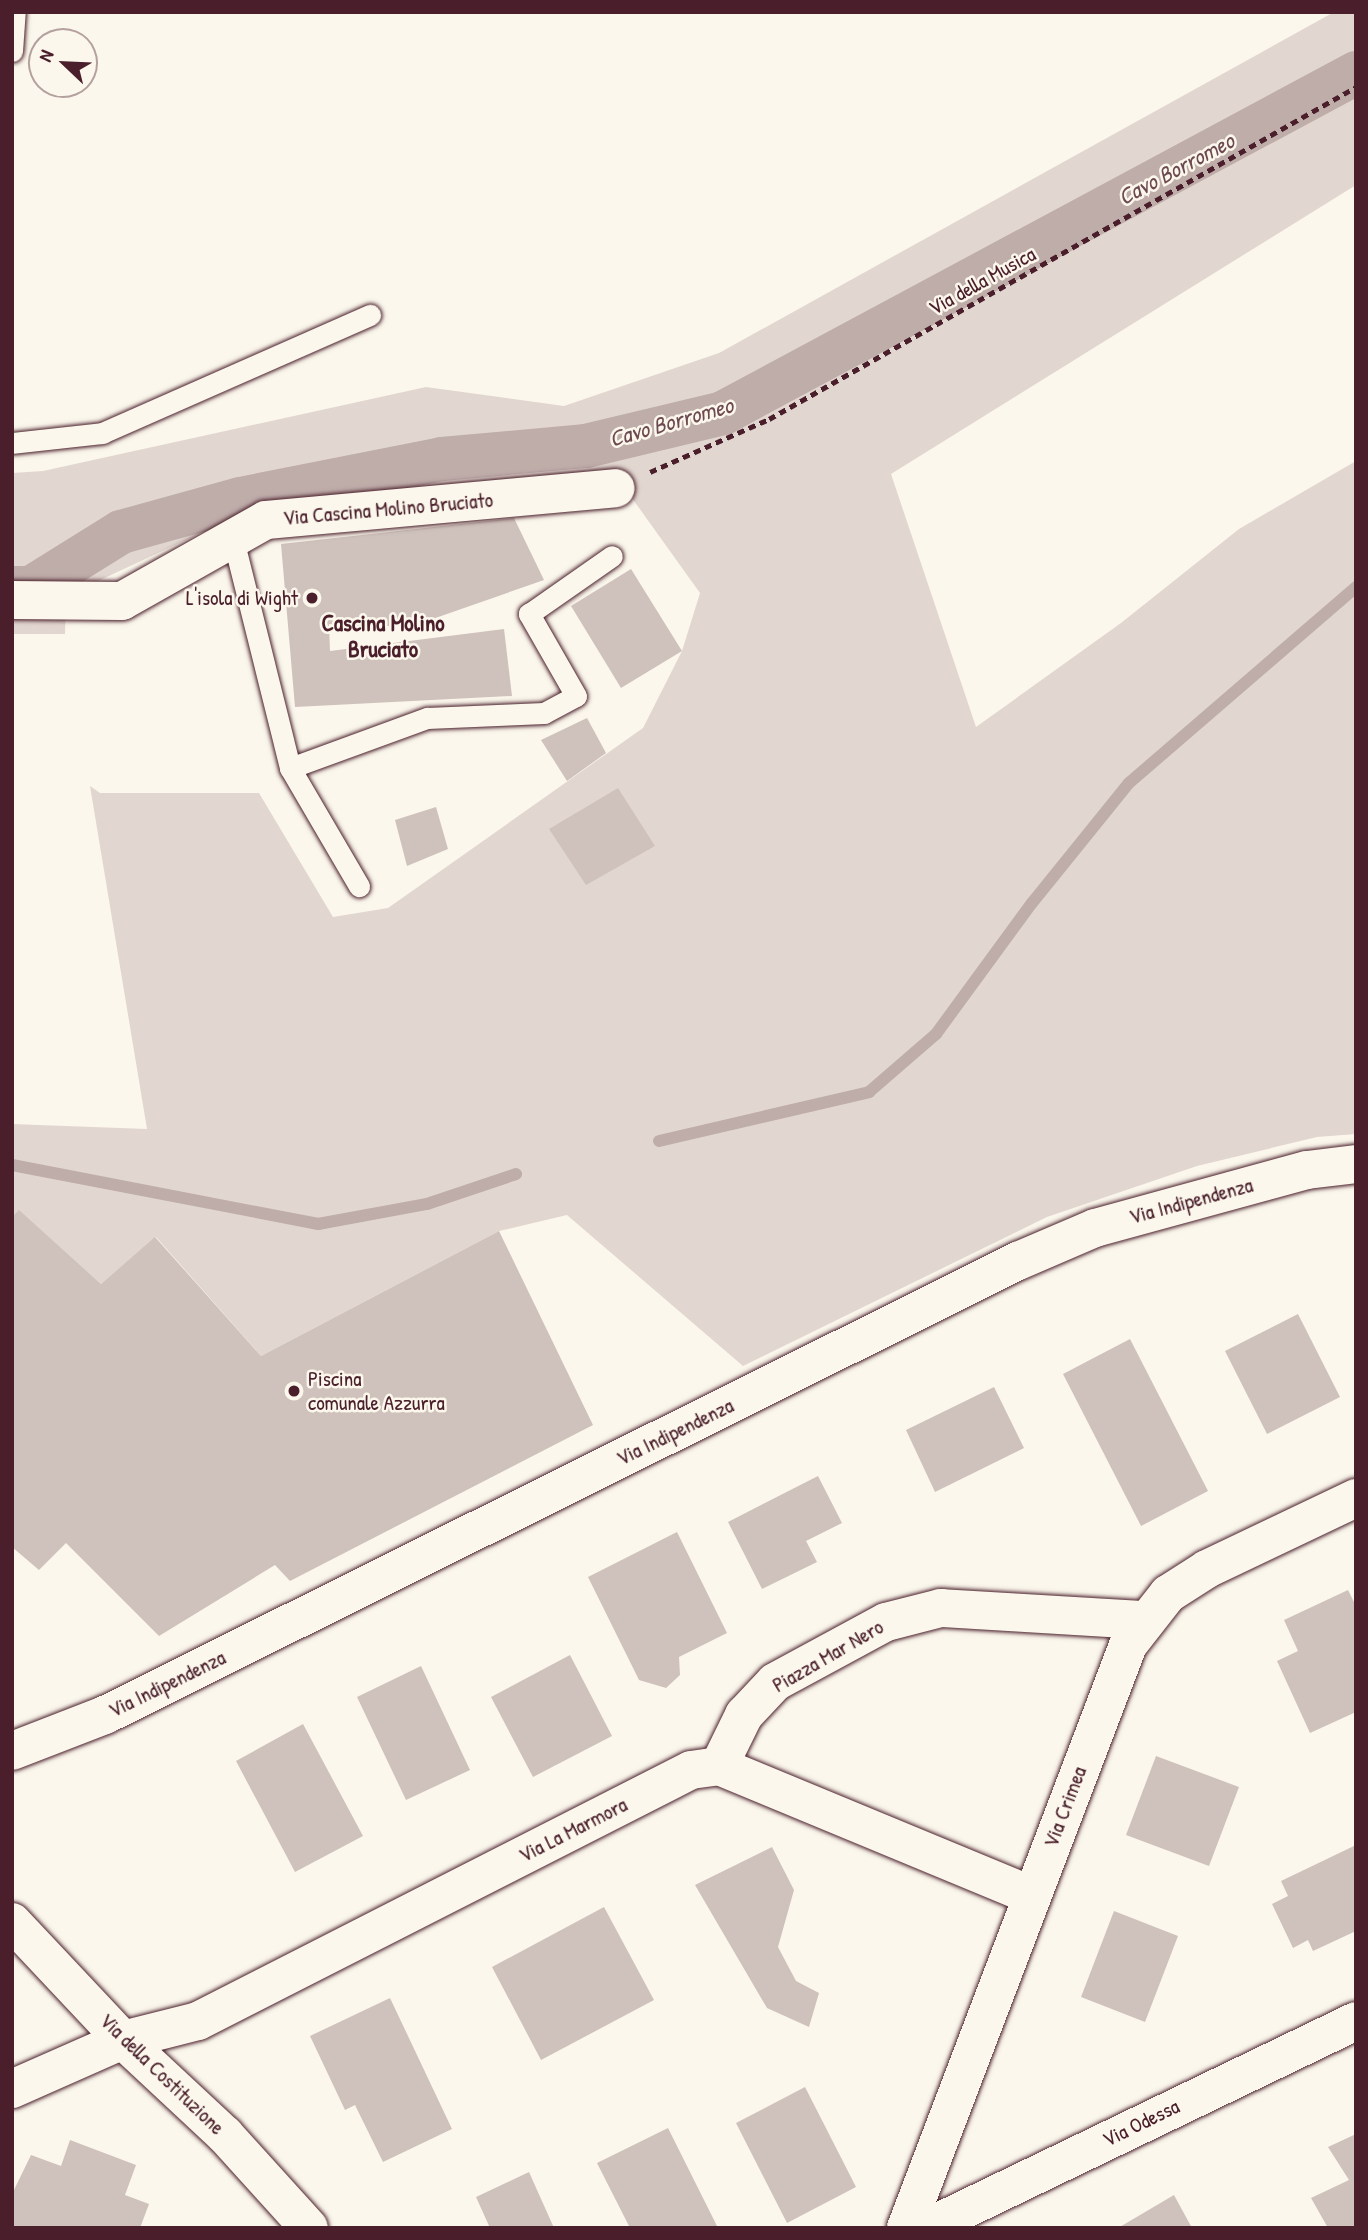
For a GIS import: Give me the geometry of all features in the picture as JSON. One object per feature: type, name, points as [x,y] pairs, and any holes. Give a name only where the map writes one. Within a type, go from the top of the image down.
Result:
[{"type":"street","name":"Via Cascina Molino Bruciato","points":[[12,600],[122,601],[266,520],[616,488]]},
{"type":"street","name":"Via Indipendenza","points":[[12,1751],[105,1715],[1018,1261],[1094,1228],[1307,1170],[1356,1164]]},
{"type":"street","name":"Via Crimea","points":[[906,2228],[1128,1645],[1144,1620],[1168,1594],[1207,1569],[1356,1498]]},
{"type":"street","name":"Piazza Mar Nero","points":[[719,1766],[744,1715],[775,1682],[886,1622],[941,1608],[1144,1620]]},
{"type":"street","points":[[719,1766],[1031,1895]]},
{"type":"street","name":"Via La Marmora","points":[[12,2089],[123,2040],[198,2021],[691,1770],[719,1766]]},
{"type":"street","name":"Via della Costituzione","points":[[12,1923],[123,2040],[225,2135],[309,2228]]},
{"type":"street","name":"Via Odessa","points":[[926,2228],[1356,2021]]},
{"type":"lane","points":[[12,51],[15,12]]},
{"type":"lane","points":[[12,443],[102,433],[370,316]]},
{"type":"lane","points":[[233,539],[290,768],[359,886]]},
{"type":"lane","points":[[290,768],[427,718],[544,713],[576,696],[529,614],[612,556]]},
{"type":"path","name":"Via della Musica","points":[[616,488],[769,419],[1356,87]]},
{"type":"shaded area","points":[[1334,12],[1356,12],[1356,185],[891,474],[976,727],[1121,623],[1239,529],[1356,461],[1356,1134],[1317,1137],[1197,1166],[1047,1217],[743,1366],[567,1215],[499,1231],[261,1356],[156,1237],[101,1284],[19,1211],[12,1217],[12,1124],[147,1129],[90,786],[100,793],[259,793],[333,917],[388,908],[643,728],[682,651],[700,593],[614,473],[248,511],[66,596],[65,634],[12,634],[12,473],[43,471],[426,387],[564,406],[719,353]]},
{"type":"building","points":[[514,518],[544,580],[424,622],[362,629],[329,624],[330,651],[504,629],[512,696],[295,707],[281,544]]},
{"type":"building","points":[[631,569],[682,651],[621,688],[571,606]]},
{"type":"building","points":[[587,718],[606,753],[567,781],[541,740]]},
{"type":"building","points":[[618,788],[655,846],[586,885],[549,829]]},
{"type":"building","points":[[436,807],[448,849],[407,866],[395,820]]},
{"type":"building","name":"Piscina comunale Azzurra","points":[[19,1210],[101,1284],[155,1237],[261,1356],[499,1231],[593,1425],[290,1581],[275,1565],[159,1636],[66,1543],[39,1570],[12,1547],[12,1217]]},
{"type":"building","points":[[1298,1314],[1340,1397],[1267,1434],[1225,1351]]},
{"type":"building","points":[[1130,1339],[1208,1491],[1141,1526],[1063,1374]]},
{"type":"building","points":[[994,1387],[1024,1448],[935,1492],[906,1430]]},
{"type":"building","points":[[818,1476],[842,1523],[806,1541],[817,1562],[762,1589],[728,1522]]},
{"type":"building","points":[[677,1532],[727,1633],[679,1657],[680,1675],[666,1688],[639,1680],[588,1577]]},
{"type":"building","points":[[1348,1590],[1356,1606],[1356,1712],[1310,1733],[1277,1661],[1298,1651],[1284,1620]]},
{"type":"building","points":[[570,1655],[612,1736],[533,1777],[491,1697]]},
{"type":"building","points":[[421,1666],[470,1770],[406,1800],[357,1697]]},
{"type":"building","points":[[303,1724],[363,1836],[295,1872],[236,1761]]},
{"type":"building","points":[[1156,1756],[1239,1787],[1209,1866],[1126,1835]]},
{"type":"building","points":[[1356,1845],[1356,1931],[1313,1951],[1308,1940],[1293,1948],[1272,1904],[1288,1896],[1281,1881]]},
{"type":"building","points":[[772,1847],[794,1890],[778,1947],[796,1981],[819,1993],[809,2027],[767,2008],[695,1885]]},
{"type":"building","points":[[604,1907],[654,2000],[541,2060],[492,1967]]},
{"type":"building","points":[[1114,1911],[1178,1936],[1145,2022],[1081,1997]]},
{"type":"building","points":[[390,1998],[452,2129],[383,2162],[355,2105],[345,2110],[310,2036]]},
{"type":"building","points":[[805,2087],[856,2187],[787,2223],[736,2123]]},
{"type":"building","points":[[668,2128],[718,2228],[630,2228],[597,2163]]},
{"type":"building","points":[[1356,2134],[1356,2228],[1328,2228],[1311,2198],[1349,2180],[1328,2147]]},
{"type":"building","points":[[70,2140],[136,2165],[125,2195],[149,2204],[140,2228],[12,2228],[12,2194],[31,2155],[61,2166]]},
{"type":"building","points":[[529,2172],[554,2228],[490,2228],[476,2197]]},
{"type":"building","points":[[1174,2195],[1192,2228],[1118,2228]]},
{"type":"waterway","name":"Cavo Borromeo","points":[[12,588],[31,588],[121,532],[240,499],[442,459],[586,446],[723,413],[1356,73]]},
{"type":"waterway","points":[[659,1141],[869,1092],[936,1034],[1032,903],[1129,783],[1356,587]]},
{"type":"waterway","points":[[12,1165],[318,1224],[427,1204],[516,1174]]},
{"type":"place","name":"L'isola di Wight","points":[[312,598]]},
{"type":"place","name":"Piscina comunale Azzurra","points":[[294,1391]]},
{"type":"district","name":"Cascina Molino Bruciato","points":[[383,636]]}]
